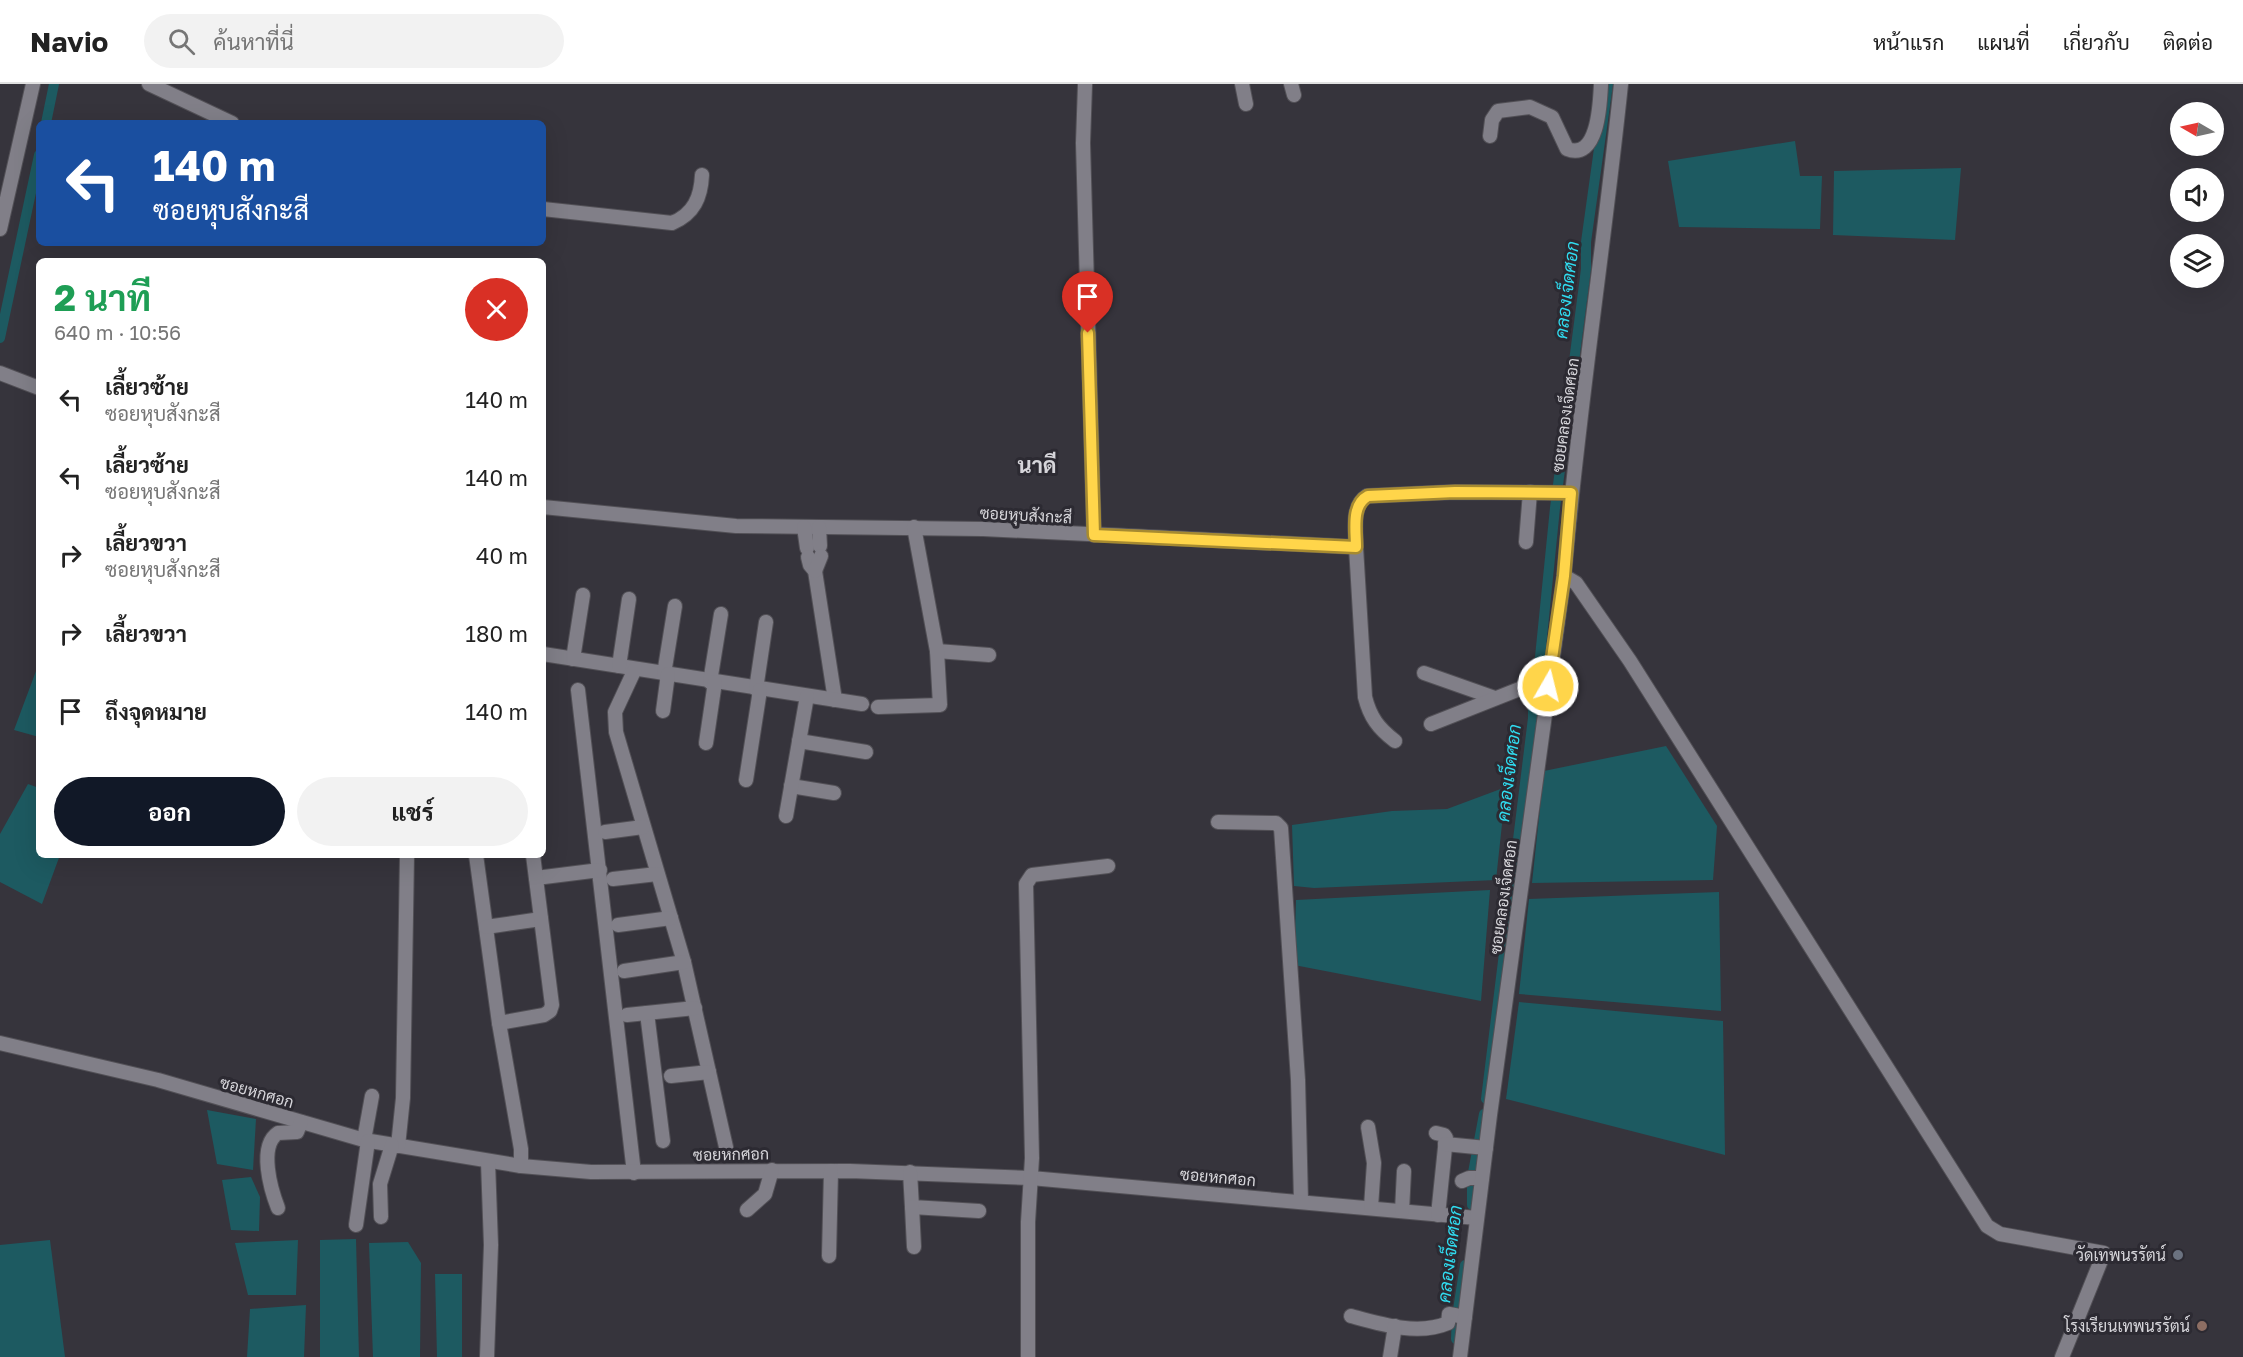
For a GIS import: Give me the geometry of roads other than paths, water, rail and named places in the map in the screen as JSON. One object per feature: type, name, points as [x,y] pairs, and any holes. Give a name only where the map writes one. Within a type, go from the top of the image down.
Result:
[{"type":"street","points":[[0,229],[33,84]]},
{"type":"street","points":[[149,84],[226,120]]},
{"type":"street","points":[[1242,84],[1246,104]]},
{"type":"street","points":[[1593,142],[1601,84]]},
{"type":"street","name":"ซอยคลองเจ็ดศอก","points":[[1460,1357],[1459,1316],[1477,1218],[1472,1179],[1479,1148],[1541,685],[1564,576],[1563,493],[1621,84]]},
{"type":"street","points":[[1085,85],[1083,143],[1094,528]]},
{"type":"street","points":[[1490,136],[1492,120],[1498,111],[1530,107],[1551,117],[1566,149],[1572,152],[1585,148],[1593,142],[1613,145]]},
{"type":"street","points":[[546,209],[672,222],[686,218],[697,202],[702,175]]},
{"type":"street","points":[[0,373],[36,387]]},
{"type":"street","points":[[1395,741],[1379,729],[1369,713],[1365,697],[1356,547],[1358,504],[1368,496],[1455,492],[1563,493]]},
{"type":"street","points":[[1526,542],[1530,492]]},
{"type":"street","name":"ซอยหุบสังกะสี","points":[[546,507],[725,525],[1094,528],[1356,547]]},
{"type":"street","points":[[804,527],[814,552]]},
{"type":"street","points":[[819,527],[814,552],[815,572],[835,700]]},
{"type":"street","points":[[878,707],[940,705],[937,651],[914,527]]},
{"type":"street","points":[[1564,576],[1576,583],[1630,661],[1987,1226],[2000,1234],[2104,1253],[2062,1357]]},
{"type":"street","points":[[573,659],[583,595]]},
{"type":"street","points":[[619,666],[629,599]]},
{"type":"street","points":[[663,711],[675,606]]},
{"type":"street","points":[[706,743],[721,614]]},
{"type":"street","points":[[746,780],[765,622]]},
{"type":"street","points":[[937,651],[989,655]]},
{"type":"street","points":[[546,654],[862,704]]},
{"type":"street","points":[[635,669],[617,706],[615,721],[643,827],[684,962],[726,1147]]},
{"type":"street","points":[[1425,673],[1495,698]]},
{"type":"street","points":[[1431,724],[1495,698],[1541,685]]},
{"type":"street","points":[[578,690],[633,1165]]},
{"type":"street","points":[[786,816],[807,696]]},
{"type":"street","points":[[799,741],[866,752]]},
{"type":"street","points":[[791,786],[834,793]]},
{"type":"street","points":[[1218,822],[1276,824],[1281,828],[1298,1080],[1301,1201]]},
{"type":"street","points":[[605,832],[643,827]]},
{"type":"street","points":[[381,1217],[380,1184],[398,1140],[407,858]]},
{"type":"street","points":[[476,858],[499,1023],[521,1158]]},
{"type":"street","points":[[499,1023],[544,1015],[550,1011],[552,1005],[533,858]]},
{"type":"street","points":[[1028,1357],[1028,1222],[1031,1169],[1027,878],[1040,873],[1108,866]]},
{"type":"street","points":[[536,878],[600,870]]},
{"type":"street","points":[[613,879],[657,874]]},
{"type":"street","points":[[618,925],[671,918]]},
{"type":"street","points":[[486,927],[541,919]]},
{"type":"street","points":[[624,971],[684,962]]},
{"type":"street","points":[[627,1015],[695,1008]]},
{"type":"street","points":[[647,1013],[663,1141]]},
{"type":"street","name":"ซอยหกศอก","points":[[0,1043],[158,1080],[301,1122],[398,1140],[488,1161],[521,1158],[633,1165],[831,1171],[1031,1169],[1301,1201],[1372,1199],[1438,1206],[1477,1218]]},
{"type":"street","points":[[671,1076],[709,1072]]},
{"type":"street","points":[[356,1225],[372,1096]]},
{"type":"street","points":[[278,1208],[267,1174],[271,1139],[278,1133],[297,1132],[301,1122]]},
{"type":"street","points":[[1368,1127],[1374,1163],[1372,1199]]},
{"type":"street","points":[[1436,1133],[1444,1135],[1445,1144],[1438,1206]]},
{"type":"street","points":[[1445,1144],[1479,1148]]},
{"type":"street","points":[[487,1357],[491,1245],[488,1161]]},
{"type":"street","points":[[747,1210],[765,1194],[772,1170]]},
{"type":"street","points":[[829,1256],[831,1171]]},
{"type":"street","points":[[1403,1203],[1404,1171]]},
{"type":"street","points":[[910,1172],[914,1247]]},
{"type":"street","points":[[912,1207],[979,1211]]},
{"type":"street","points":[[1351,1316],[1395,1326],[1441,1326],[1448,1323],[1449,1314],[1459,1316]]},
{"type":"street","points":[[1390,1357],[1395,1326]]},
{"type":"water","points":[[1795,141],[1800,176],[1822,176],[1820,229],[1679,227],[1668,161]]},
{"type":"water","points":[[1961,168],[1955,240],[1833,235],[1834,171]]},
{"type":"water","points":[[36,671],[36,736],[14,730]]},
{"type":"water","points":[[1666,746],[1717,826],[1713,880],[1532,883],[1544,771]]},
{"type":"water","points":[[28,784],[36,787],[36,858],[59,858],[42,904],[0,882],[0,834]]},
{"type":"water","points":[[1506,787],[1496,880],[1314,888],[1294,886],[1292,825],[1392,811],[1447,809]]},
{"type":"water","points":[[1490,890],[1481,1001],[1294,965],[1296,900]]},
{"type":"water","points":[[1719,892],[1721,1011],[1519,994],[1529,899]]},
{"type":"water","points":[[1519,1002],[1723,1021],[1725,1155],[1506,1099]]},
{"type":"water","points":[[207,1110],[256,1119],[253,1170],[217,1164]]},
{"type":"water","points":[[251,1177],[260,1197],[259,1231],[231,1230],[222,1180]]},
{"type":"water","points":[[356,1239],[359,1357],[320,1357],[320,1240]]},
{"type":"water","points":[[50,1240],[65,1357],[0,1357],[0,1245]]},
{"type":"water","points":[[298,1240],[296,1295],[248,1295],[235,1243]]},
{"type":"water","points":[[408,1242],[421,1263],[420,1357],[373,1357],[369,1243]]},
{"type":"water","points":[[435,1274],[462,1274],[462,1357],[437,1357]]},
{"type":"water","points":[[306,1305],[304,1357],[247,1357],[250,1309]]},
{"type":"waterway","points":[[47,120],[54,84]]},
{"type":"waterway","name":"คลองเจ็ดศอก","points":[[1486,1099],[1533,718],[1533,696],[1540,657],[1555,508],[1586,269],[1586,242],[1608,84]]},
{"type":"waterway","points":[[0,338],[36,169]]},
{"type":"waterway","name":"คลองเจ็ดศอก","points":[[1472,1205],[1472,1178],[1484,1114]]},
{"type":"waterway","name":"คลองเจ็ดศอก","points":[[1456,1339],[1465,1265]]},
{"type":"place","name":"วัดเทพนรรัตน์","points":[[2178,1255]]},
{"type":"place","name":"โรงเรียนเทพนรรัตน์","points":[[2202,1326]]},
{"type":"district","name":"นาดี","points":[[1037,465]]}]
